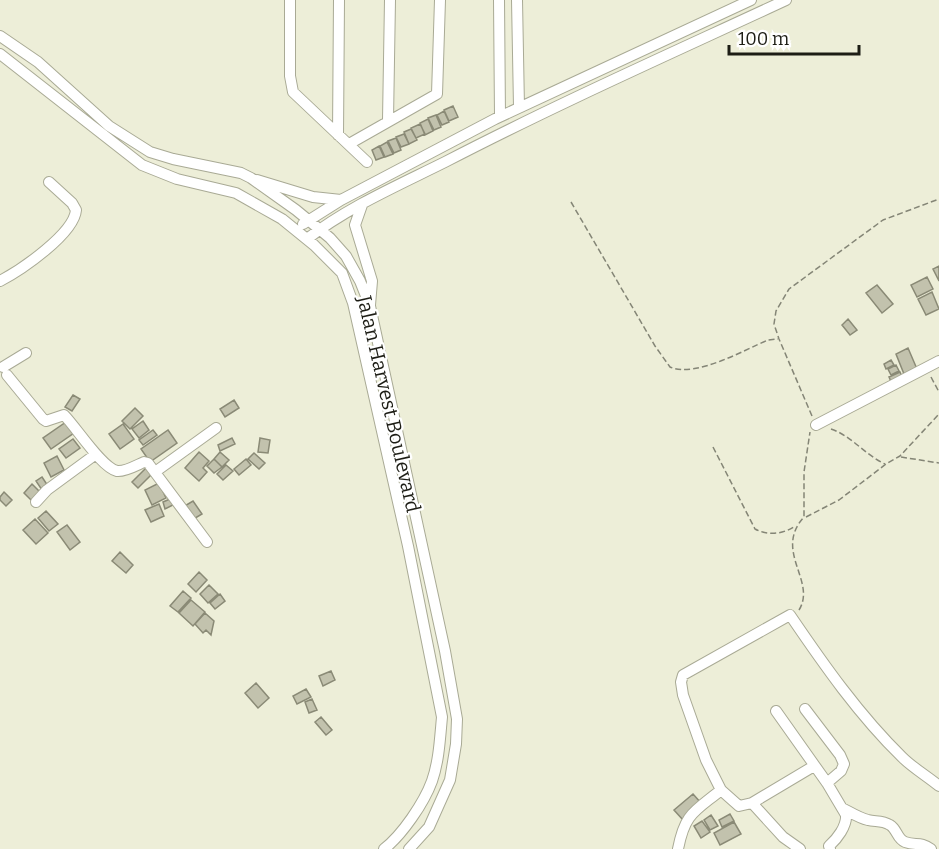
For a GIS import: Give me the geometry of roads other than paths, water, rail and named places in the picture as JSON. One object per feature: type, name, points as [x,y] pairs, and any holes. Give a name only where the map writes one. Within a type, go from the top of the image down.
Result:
[{"type":"street","points":[[290,0],[292,89],[367,162]]},
{"type":"street","points":[[338,135],[339,0]]},
{"type":"street","points":[[388,120],[390,0]]},
{"type":"street","points":[[349,144],[437,94],[440,0]]},
{"type":"street","points":[[499,0],[500,116]]},
{"type":"street","points":[[518,0],[519,107]]},
{"type":"street","points":[[296,230],[308,219],[341,200],[500,116],[751,0]]},
{"type":"street","points":[[307,239],[362,204],[500,134],[786,0]]},
{"type":"street","name":"Jalan Harvest Boulevard","points":[[0,36],[38,62],[109,126],[150,152],[230,170],[251,178],[320,229],[346,256],[360,281],[370,306],[445,651],[457,719],[456,744],[450,780],[429,827],[409,849]]},
{"type":"street","name":"Jalan Harvest Boulevard","points":[[0,54],[142,165],[177,179],[236,193],[269,210],[307,239],[336,267],[347,283],[408,546],[442,717],[440,743],[432,782],[414,814],[384,849]]},
{"type":"street","points":[[251,178],[313,196],[341,200]]},
{"type":"street","points":[[0,281],[66,232],[75,218],[76,210],[72,203],[50,182]]},
{"type":"street","points":[[362,204],[355,225],[372,281],[370,306]]},
{"type":"street","points":[[26,353],[2,372],[44,420],[64,415],[96,454],[116,471],[145,462],[207,542]]},
{"type":"street","points":[[816,425],[939,361]]},
{"type":"street","points":[[155,472],[216,428]]},
{"type":"street","points":[[36,502],[47,490],[96,454]]},
{"type":"street","points":[[396,495],[410,491]]},
{"type":"street","points":[[814,766],[752,803],[740,806],[721,790],[706,760],[687,708],[681,678],[790,615],[825,666],[882,736],[908,762],[939,786]]},
{"type":"street","points":[[805,709],[840,755],[844,764],[841,771],[827,783]]},
{"type":"street","points":[[776,711],[842,808],[846,820],[828,848]]},
{"type":"street","points":[[678,849],[685,823],[695,811],[721,790]]},
{"type":"street","points":[[752,803],[777,831],[800,849]]},
{"type":"street","points":[[842,808],[870,820],[885,822],[893,827],[898,837],[907,843],[921,843],[930,848],[939,838]]}]
